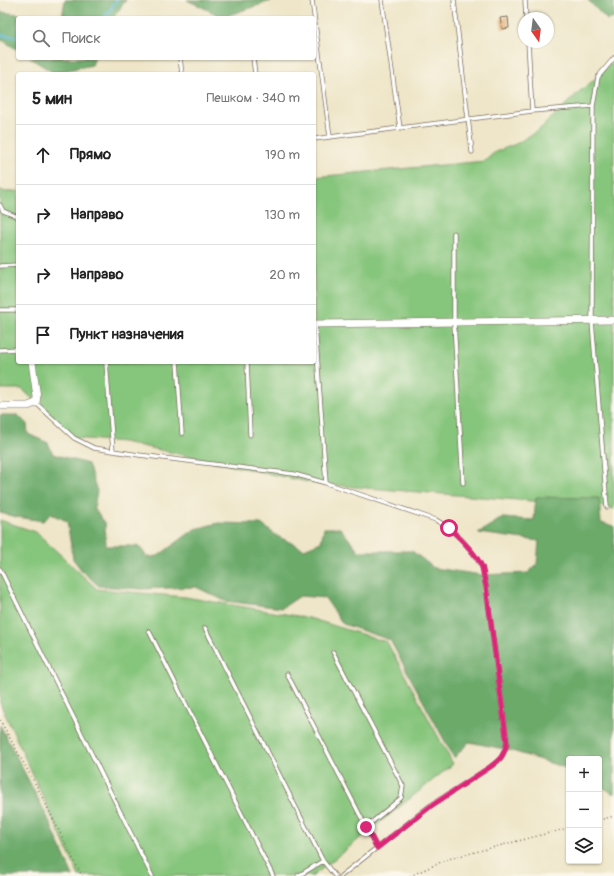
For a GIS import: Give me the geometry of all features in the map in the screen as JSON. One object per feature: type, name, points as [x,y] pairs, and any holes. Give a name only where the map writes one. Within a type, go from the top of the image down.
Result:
[{"type":"street","points":[[316,324],[614,320]]},
{"type":"street","points":[[0,406],[28,406],[36,403],[37,397],[32,364]]},
{"type":"lane","points":[[312,0],[314,16]]},
{"type":"lane","points":[[382,0],[400,128]]},
{"type":"lane","points":[[454,0],[472,152]]},
{"type":"lane","points":[[525,0],[526,12]]},
{"type":"lane","points":[[316,30],[330,137]]},
{"type":"lane","points":[[528,48],[532,111]]},
{"type":"lane","points":[[607,507],[592,321],[593,106],[598,77],[614,58]]},
{"type":"lane","points":[[180,60],[182,72]]},
{"type":"lane","points":[[253,60],[255,72]]},
{"type":"lane","points":[[316,139],[532,111],[593,106]]},
{"type":"lane","points":[[0,206],[2,211],[16,216]]},
{"type":"lane","points":[[454,233],[454,322],[463,483]]},
{"type":"lane","points":[[0,266],[16,265]]},
{"type":"lane","points":[[0,310],[16,310]]},
{"type":"lane","points":[[0,350],[16,349]]},
{"type":"lane","points":[[316,350],[326,483]]},
{"type":"lane","points":[[106,364],[113,450]]},
{"type":"lane","points":[[177,364],[182,434]]},
{"type":"lane","points":[[247,364],[250,435]]},
{"type":"lane","points":[[36,403],[74,438],[94,448],[294,474],[326,483],[436,520],[449,528],[473,553],[482,567],[486,586],[507,743],[504,753],[499,760],[490,767],[431,806],[342,876]]},
{"type":"lane","points":[[0,569],[152,876]]},
{"type":"lane","points":[[205,628],[323,862],[335,876]]},
{"type":"lane","points":[[149,631],[273,876]]},
{"type":"lane","points":[[333,652],[403,786],[401,798],[366,827]]},
{"type":"lane","points":[[287,674],[377,848]]},
{"type":"lane","points":[[298,876],[323,862]]},
{"type":"path","points":[[0,720],[37,787],[82,876]]},
{"type":"path","points":[[602,819],[614,816]]},
{"type":"path","points":[[410,876],[448,859],[566,829]]},
{"type":"green space","points":[[65,0],[126,0],[114,16],[62,16]]},
{"type":"green space","points":[[187,0],[271,1],[226,16],[221,16]]},
{"type":"green space","points":[[588,0],[614,0],[614,18],[607,20]]},
{"type":"green space","points":[[0,12],[22,16],[16,16],[16,49],[2,40],[0,41]]},
{"type":"green space","points":[[614,58],[614,509],[607,507],[317,484],[123,442],[74,438],[22,389],[0,389],[0,190],[6,192],[16,191],[16,364],[316,364],[316,177],[485,161],[495,152],[516,144],[539,130],[580,91],[598,77]]},
{"type":"green space","points":[[33,60],[94,60],[92,65],[52,72]]},
{"type":"green space","points":[[0,415],[18,415],[27,424],[28,434],[48,443],[53,454],[88,464],[97,491],[94,508],[105,524],[106,546],[139,546],[147,557],[158,556],[195,529],[218,523],[261,524],[277,536],[304,549],[321,542],[324,528],[340,528],[359,551],[412,551],[434,568],[482,575],[528,573],[537,564],[539,541],[478,533],[502,518],[534,520],[536,497],[599,498],[601,523],[614,526],[614,794],[602,787],[602,756],[566,756],[566,768],[509,750],[469,742],[454,758],[390,640],[343,624],[325,598],[300,596],[282,608],[225,601],[196,587],[141,589],[99,586],[82,571],[73,559],[67,521],[51,514],[43,521],[0,513]]},
{"type":"green space","points":[[0,520],[36,532],[97,589],[185,597],[309,618],[387,642],[453,764],[313,876],[79,876],[0,703]]},
{"type":"green space","points":[[0,725],[47,816],[73,876],[0,876]]},
{"type":"building","points":[[508,17],[509,28],[502,29],[500,18]]},
{"type":"waterway","points":[[105,16],[117,0]]},
{"type":"waterway","points":[[0,35],[16,37]]},
{"type":"route","points":[[366,827],[377,848],[431,806],[499,760],[504,753],[507,743],[486,586],[482,567],[462,540],[449,528]]}]
